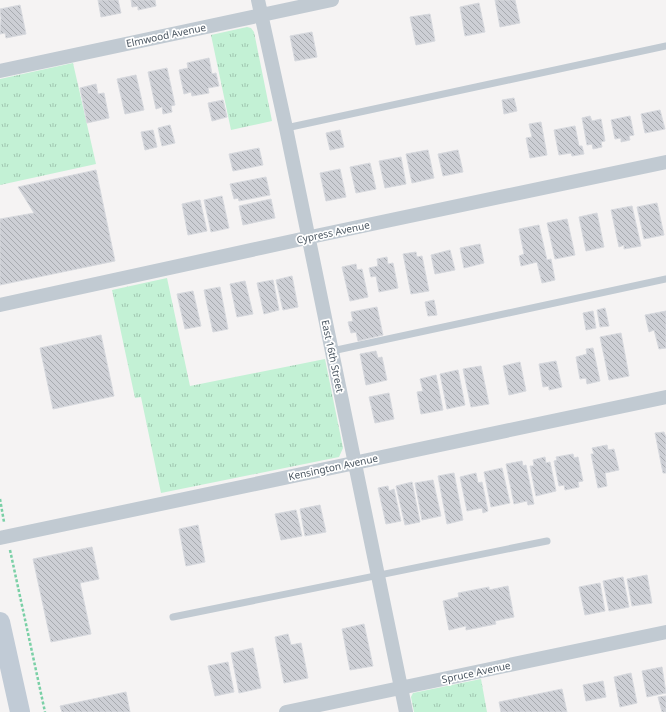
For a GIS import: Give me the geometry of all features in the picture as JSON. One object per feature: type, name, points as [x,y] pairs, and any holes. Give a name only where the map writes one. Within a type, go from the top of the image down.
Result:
[{"type":"main road","points":[[0,622],[3,649],[20,712]]},
{"type":"street","name":"East 16th Street","points":[[258,0],[286,128],[406,712]]},
{"type":"street","name":"Elmwood Avenue","points":[[0,71],[332,0]]},
{"type":"street","name":"Cypress Avenue","points":[[0,305],[308,237],[666,162]]},
{"type":"street","name":"Kensington Avenue","points":[[4,538],[355,462],[666,397]]},
{"type":"street","name":"Spruce Avenue","points":[[286,712],[666,632]]},
{"type":"lane","points":[[286,128],[666,46]]},
{"type":"lane","points":[[332,351],[666,279]]},
{"type":"lane","points":[[173,618],[547,541]]},
{"type":"path","points":[[0,499],[4,538],[45,712]]},
{"type":"green space","points":[[247,27],[251,28],[254,32],[272,121],[231,130],[211,35]]},
{"type":"green space","points":[[73,63],[96,164],[0,185],[0,79]]},
{"type":"green space","points":[[167,278],[190,386],[325,359],[343,448],[339,457],[161,493],[141,397],[135,398],[112,290]]},
{"type":"green space","points":[[481,679],[487,712],[414,712],[411,697],[413,693]]},
{"type":"building","points":[[98,0],[118,0],[121,13],[101,17]]},
{"type":"building","points":[[131,0],[155,0],[156,6],[138,10],[138,6],[132,7]]},
{"type":"building","points":[[495,0],[515,0],[520,23],[500,27]]},
{"type":"building","points":[[479,3],[485,32],[465,36],[460,7]]},
{"type":"building","points":[[20,5],[26,34],[6,38],[5,33],[0,34],[0,9]]},
{"type":"building","points":[[430,14],[435,41],[416,45],[410,17]]},
{"type":"building","points":[[312,32],[317,57],[295,61],[290,36]]},
{"type":"building","points":[[209,58],[212,74],[216,73],[219,86],[208,88],[209,93],[192,96],[191,92],[184,94],[179,70],[188,68],[187,63]]},
{"type":"building","points":[[167,68],[175,105],[171,106],[172,112],[163,114],[162,107],[156,109],[148,72]]},
{"type":"building","points":[[136,75],[144,110],[125,114],[117,79]]},
{"type":"building","points":[[96,84],[98,94],[104,93],[109,118],[87,123],[80,88]]},
{"type":"building","points":[[514,98],[517,111],[504,114],[502,100]]},
{"type":"building","points":[[223,100],[227,117],[212,121],[208,103]]},
{"type":"building","points":[[660,110],[665,129],[645,133],[641,114]]},
{"type":"building","points":[[590,116],[592,121],[601,119],[605,141],[601,142],[602,147],[593,149],[592,144],[587,145],[582,118]]},
{"type":"building","points":[[630,116],[634,135],[629,136],[630,140],[621,142],[621,138],[615,139],[611,120]]},
{"type":"building","points":[[541,122],[547,155],[530,158],[526,138],[532,137],[529,124]]},
{"type":"building","points":[[170,125],[175,143],[162,146],[158,128]]},
{"type":"building","points":[[575,126],[579,146],[582,146],[584,154],[572,156],[571,153],[559,155],[554,130]]},
{"type":"building","points":[[153,130],[157,147],[145,150],[141,132]]},
{"type":"building","points":[[340,130],[344,147],[330,150],[326,133]]},
{"type":"building","points":[[259,148],[263,165],[233,171],[229,154]]},
{"type":"building","points":[[428,150],[434,178],[412,183],[406,154]]},
{"type":"building","points":[[458,150],[463,172],[443,176],[438,154]]},
{"type":"building","points":[[401,157],[406,184],[385,188],[379,161]]},
{"type":"building","points":[[370,163],[376,189],[356,193],[350,167]]},
{"type":"building","points":[[340,169],[346,197],[326,201],[320,173]]},
{"type":"building","points":[[96,170],[115,261],[0,285],[0,219],[34,213],[18,187]]},
{"type":"building","points":[[266,177],[270,195],[239,201],[238,198],[234,199],[230,184]]},
{"type":"building","points":[[222,196],[229,228],[211,232],[204,200]]},
{"type":"building","points":[[271,199],[275,218],[243,225],[239,206]]},
{"type":"building","points":[[200,200],[207,231],[188,235],[182,204]]},
{"type":"building","points":[[657,203],[664,235],[644,239],[637,207]]},
{"type":"building","points":[[632,206],[641,246],[624,249],[624,245],[619,247],[611,210]]},
{"type":"building","points":[[597,213],[604,247],[586,251],[579,217]]},
{"type":"building","points":[[567,219],[575,255],[555,259],[547,223]]},
{"type":"building","points":[[539,225],[547,260],[551,259],[555,280],[542,283],[537,262],[521,266],[519,256],[524,254],[519,229]]},
{"type":"building","points":[[480,244],[484,263],[464,268],[460,248]]},
{"type":"building","points":[[450,250],[455,270],[435,274],[431,255]]},
{"type":"building","points":[[416,252],[417,257],[422,256],[429,291],[411,294],[403,254]]},
{"type":"building","points":[[387,257],[388,264],[393,263],[398,288],[379,292],[376,276],[371,277],[369,268],[378,266],[377,259]]},
{"type":"building","points":[[356,264],[357,270],[362,269],[368,297],[350,301],[342,267]]},
{"type":"building","points":[[292,276],[298,307],[283,310],[276,280]]},
{"type":"building","points":[[273,280],[279,310],[264,314],[257,283]]},
{"type":"building","points":[[245,281],[253,314],[237,317],[230,284]]},
{"type":"building","points":[[220,287],[228,329],[213,332],[204,290]]},
{"type":"building","points":[[193,291],[201,326],[185,329],[177,294]]},
{"type":"building","points":[[434,300],[437,315],[428,316],[425,302]]},
{"type":"building","points":[[377,307],[383,335],[358,341],[356,332],[351,333],[348,322],[353,321],[351,312]]},
{"type":"building","points":[[605,308],[609,326],[600,327],[597,310]]},
{"type":"building","points":[[593,311],[596,328],[586,330],[583,313]]},
{"type":"building","points":[[666,311],[666,348],[659,349],[654,330],[649,332],[645,315]]},
{"type":"building","points":[[621,333],[629,376],[609,380],[600,337]]},
{"type":"building","points":[[101,335],[114,396],[53,409],[40,348]]},
{"type":"building","points":[[593,348],[600,381],[587,384],[586,378],[580,379],[576,357],[587,354],[586,349]]},
{"type":"building","points":[[376,351],[378,358],[382,357],[387,380],[366,385],[360,354]]},
{"type":"building","points":[[556,361],[562,387],[549,390],[549,386],[543,387],[539,364]]},
{"type":"building","points":[[520,362],[526,391],[509,395],[503,366]]},
{"type":"building","points":[[481,366],[489,404],[471,407],[463,369]]},
{"type":"building","points":[[458,370],[465,405],[447,409],[440,374]]},
{"type":"building","points":[[436,375],[443,410],[421,414],[417,392],[423,391],[420,379]]},
{"type":"building","points":[[389,393],[394,419],[375,423],[369,397]]},
{"type":"building","points":[[664,432],[666,437],[666,473],[663,473],[655,433]]},
{"type":"building","points":[[607,445],[608,450],[614,449],[619,470],[605,473],[607,486],[598,488],[591,454],[594,454],[592,448]]},
{"type":"building","points":[[573,454],[574,458],[578,457],[583,481],[578,482],[579,487],[565,490],[564,485],[559,486],[554,461],[557,460],[556,457]]},
{"type":"building","points":[[545,457],[546,463],[550,462],[556,491],[536,496],[530,466],[534,466],[533,460]]},
{"type":"building","points":[[522,461],[523,466],[526,465],[534,504],[528,505],[527,501],[514,504],[506,464]]},
{"type":"building","points":[[502,468],[510,503],[491,507],[484,472]]},
{"type":"building","points":[[454,473],[463,520],[447,524],[438,476]]},
{"type":"building","points":[[476,473],[478,483],[482,482],[488,511],[483,513],[482,508],[467,511],[460,477]]},
{"type":"building","points":[[433,480],[441,516],[422,520],[415,483]]},
{"type":"building","points":[[412,482],[420,522],[405,525],[396,486]]},
{"type":"building","points":[[388,486],[389,491],[394,489],[401,521],[386,524],[378,488]]},
{"type":"building","points":[[320,505],[326,532],[305,536],[300,509]]},
{"type":"building","points":[[296,510],[302,536],[281,540],[275,514]]},
{"type":"building","points":[[198,525],[205,562],[186,566],[179,529]]},
{"type":"building","points":[[92,547],[99,579],[80,583],[91,634],[51,642],[33,559]]},
{"type":"building","points":[[647,575],[652,603],[632,606],[627,579]]},
{"type":"building","points":[[623,577],[629,607],[609,611],[603,581]]},
{"type":"building","points":[[600,583],[605,611],[585,615],[579,587]]},
{"type":"building","points":[[508,586],[514,617],[495,621],[496,624],[466,630],[466,626],[449,630],[443,601],[459,597],[458,593],[489,587],[489,590]]},
{"type":"building","points":[[364,624],[373,666],[350,670],[342,629]]},
{"type":"building","points":[[288,634],[291,645],[301,643],[308,678],[284,683],[275,637]]},
{"type":"building","points":[[253,648],[261,688],[239,693],[231,653]]},
{"type":"building","points":[[228,662],[234,692],[215,696],[208,666]]},
{"type":"building","points":[[662,667],[666,693],[647,697],[642,671]]},
{"type":"building","points":[[631,673],[637,703],[620,707],[614,677]]},
{"type":"building","points":[[603,681],[606,697],[586,701],[583,685]]},
{"type":"building","points":[[562,689],[567,712],[501,712],[499,702]]},
{"type":"building","points":[[126,692],[130,712],[62,712],[60,706]]},
{"type":"building","points":[[666,696],[666,712],[662,712],[658,697]]}]
